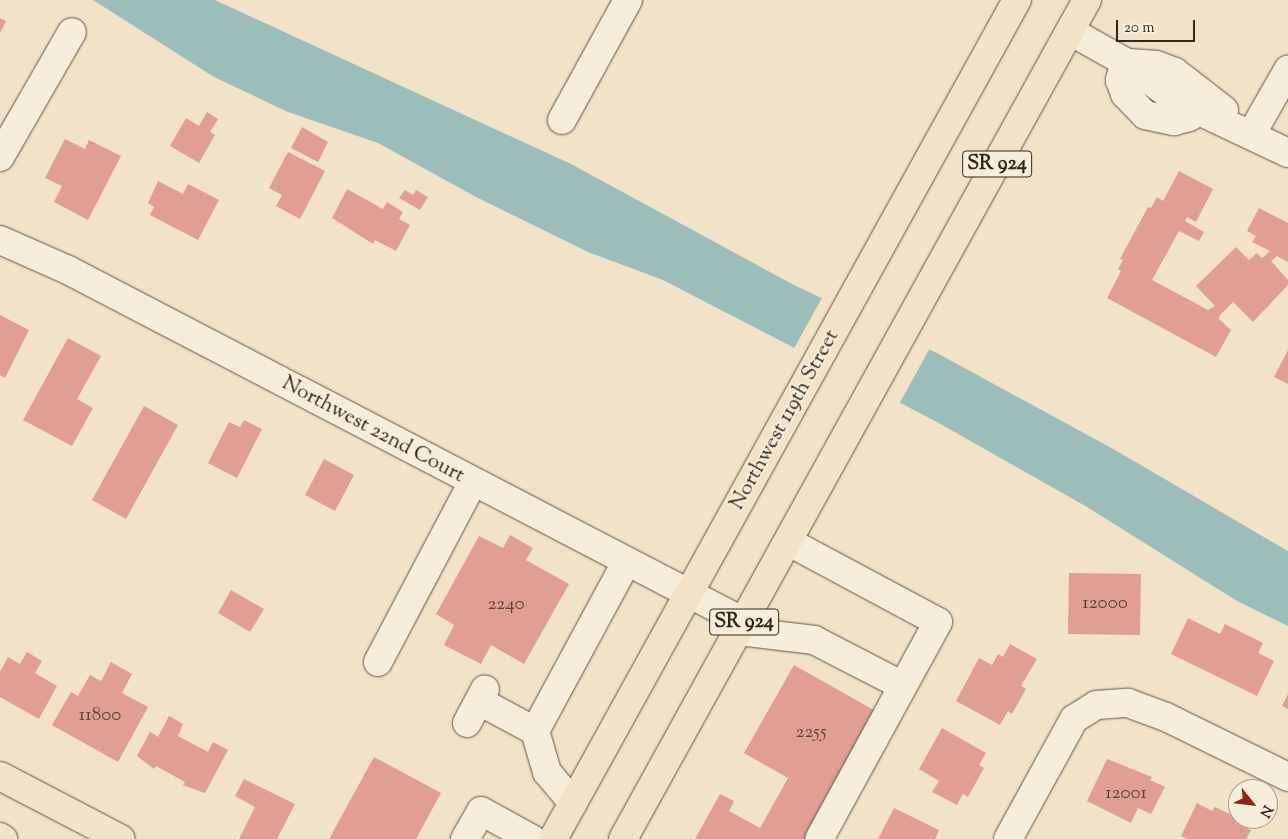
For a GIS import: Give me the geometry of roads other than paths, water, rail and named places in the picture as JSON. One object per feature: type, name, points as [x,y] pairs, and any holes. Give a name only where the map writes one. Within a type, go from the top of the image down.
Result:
[{"type":"main road","name":"Northwest 119th Street","points":[[553,839],[687,594],[812,374],[1017,0]]},
{"type":"main road","name":"SR 924","points":[[623,839],[908,327],[1086,0]]},
{"type":"main road","points":[[0,776],[121,839]]},
{"type":"street","points":[[562,120],[628,0]]},
{"type":"street","points":[[0,156],[72,32]]},
{"type":"street","points":[[1070,32],[1125,62],[1156,65],[1175,72],[1252,133]]},
{"type":"street","points":[[1125,62],[1120,80],[1125,94],[1145,115],[1174,121],[1202,110],[1252,133],[1288,153]]},
{"type":"street","points":[[1252,133],[1288,70]]},
{"type":"street","name":"Northwest 22nd Court","points":[[0,240],[68,270],[687,594],[742,626],[814,640],[903,686]]},
{"type":"street","points":[[378,662],[472,482]]},
{"type":"street","points":[[788,542],[938,622],[818,839]]},
{"type":"street","points":[[573,803],[547,772],[535,730],[626,563]]},
{"type":"street","points":[[1008,839],[1074,719],[1096,705],[1128,703],[1166,717],[1288,777]]},
{"type":"street","points":[[477,704],[535,730]]},
{"type":"street","points":[[465,839],[481,811],[532,839]]},
{"type":"water","points":[[93,0],[215,0],[571,164],[794,285],[937,353],[1115,450],[1288,551],[1288,626],[1237,601],[1087,507],[937,422],[663,280],[588,252],[476,197],[378,143],[288,112],[214,77]]}]
